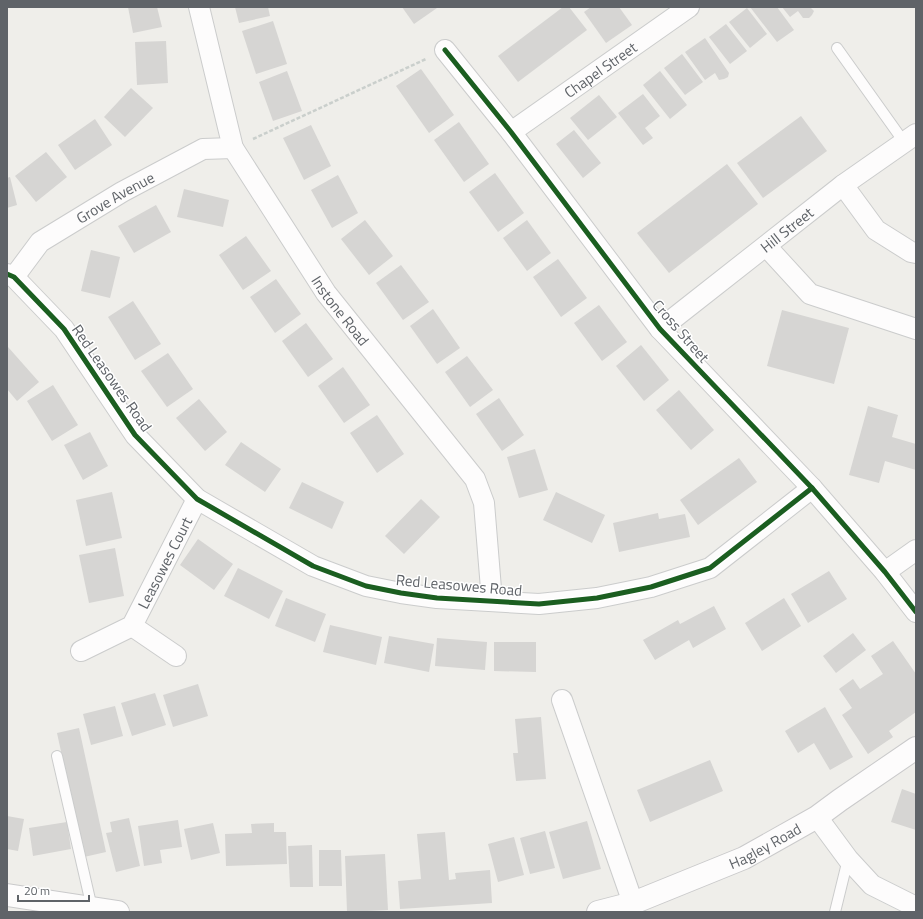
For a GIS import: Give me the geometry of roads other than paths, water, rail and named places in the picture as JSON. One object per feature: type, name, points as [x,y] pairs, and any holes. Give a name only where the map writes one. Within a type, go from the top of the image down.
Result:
[{"type":"main road","name":"Hagley Road","points":[[598,912],[633,903],[744,858],[817,817],[916,748]]},
{"type":"main road","points":[[7,895],[118,912]]},
{"type":"street","name":"Instone Road","points":[[199,7],[234,148],[326,293],[475,479],[484,503],[492,601]]},
{"type":"street","name":"Chapel Street","points":[[512,132],[689,7]]},
{"type":"street","name":"Cross Street","points":[[445,50],[512,132],[660,329],[812,488],[885,572],[916,612]]},
{"type":"street","name":"Hill Street","points":[[660,329],[843,185],[910,138]]},
{"type":"street","name":"Grove Avenue","points":[[10,275],[40,242],[122,192],[203,149],[234,148]]},
{"type":"street","points":[[843,185],[876,230],[911,252],[916,253]]},
{"type":"street","points":[[766,246],[810,294],[916,329]]},
{"type":"street","name":"Red Leasowes Road","points":[[10,275],[64,329],[136,435],[197,499],[313,566],[366,586],[437,598],[539,604],[597,598],[651,587],[710,568],[812,488]]},
{"type":"street","name":"Leasowes Court","points":[[81,651],[132,626],[197,499]]},
{"type":"street","points":[[885,572],[916,550]]},
{"type":"street","name":"Leasowes Court","points":[[132,626],[176,656]]},
{"type":"street","points":[[562,700],[633,903]]},
{"type":"street","points":[[817,817],[848,859],[872,885],[916,907]]},
{"type":"lane","points":[[837,48],[910,138]]},
{"type":"lane","points":[[57,756],[92,908]]},
{"type":"lane","points":[[835,912],[848,859]]}]
